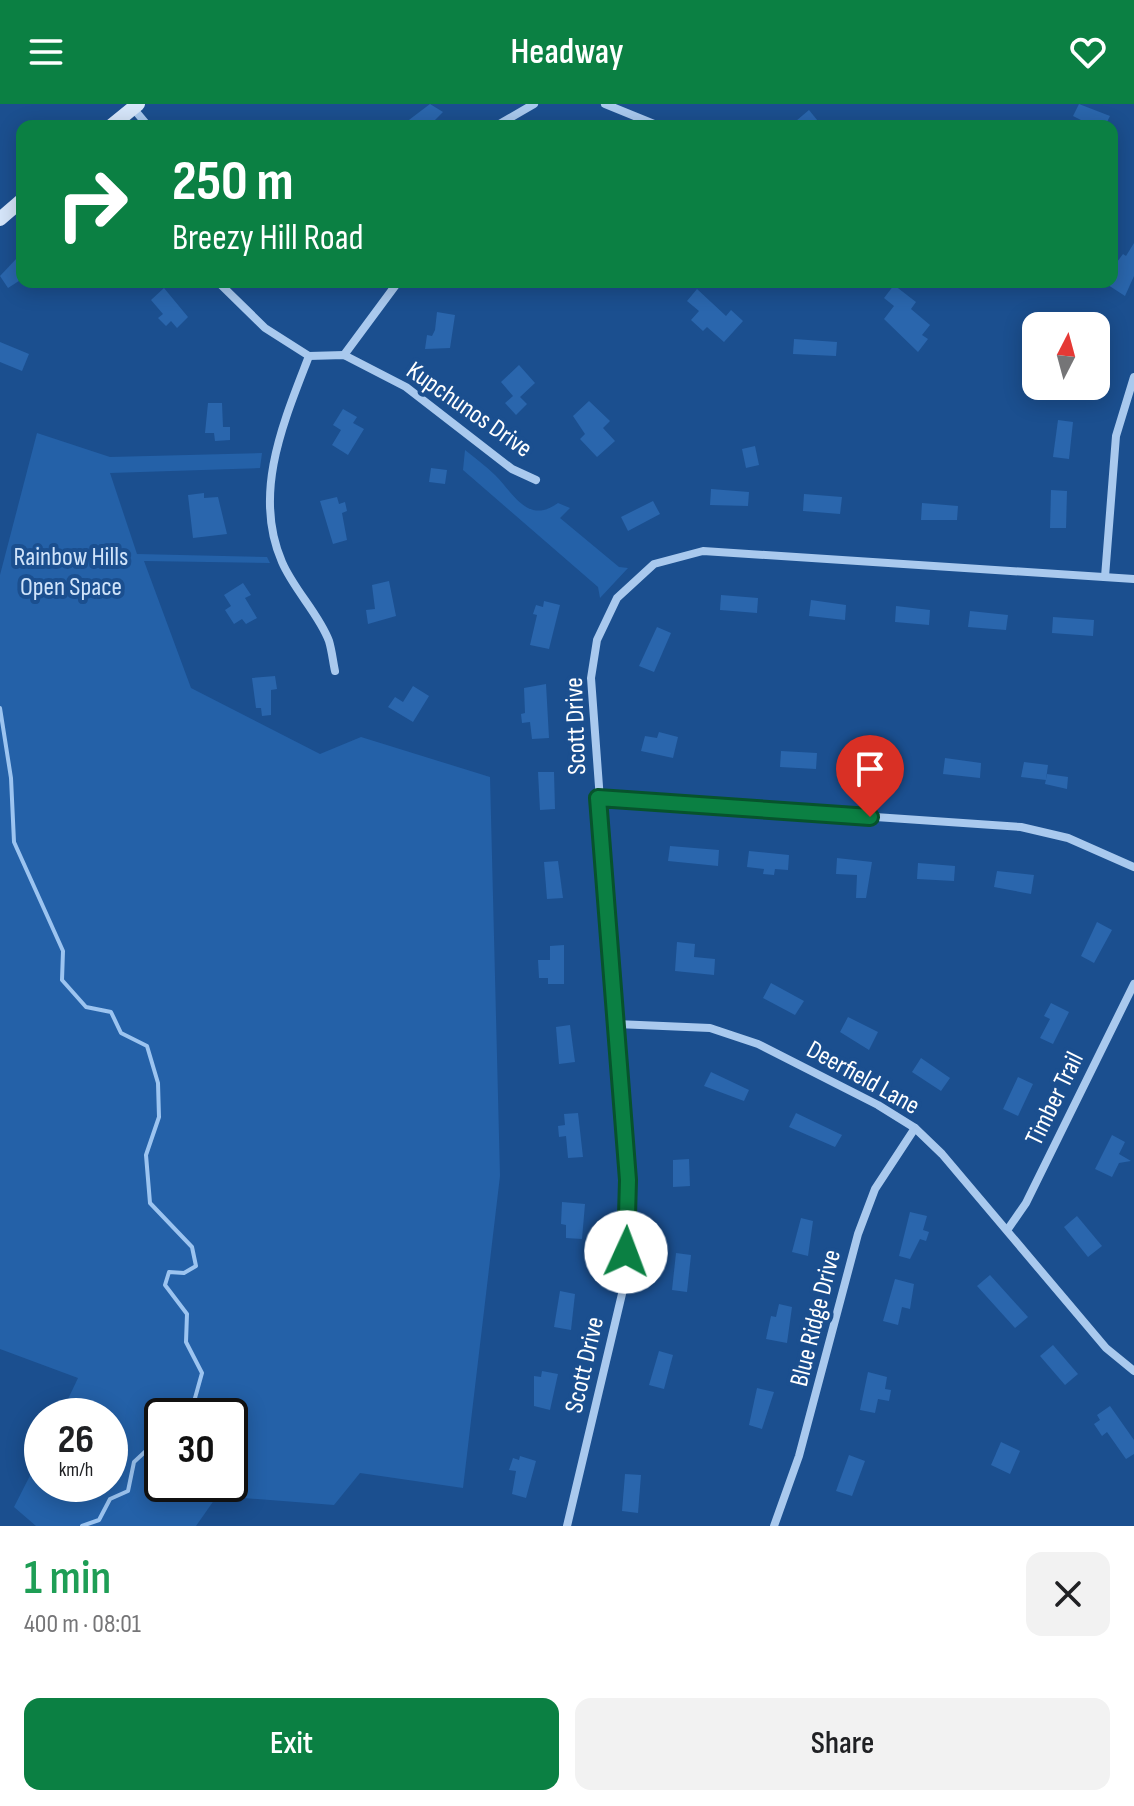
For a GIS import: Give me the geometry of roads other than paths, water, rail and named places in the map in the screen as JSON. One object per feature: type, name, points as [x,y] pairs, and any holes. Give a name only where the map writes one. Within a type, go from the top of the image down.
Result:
[{"type":"main road","points":[[118,120],[136,106]]},
{"type":"main road","points":[[0,219],[16,205]]},
{"type":"street","points":[[506,120],[534,104]]},
{"type":"street","points":[[605,104],[644,120]]},
{"type":"street","points":[[224,288],[265,328],[309,356],[281,426],[271,473],[271,518],[281,561],[328,640],[335,671]]},
{"type":"street","points":[[344,355],[394,288]]},
{"type":"street","name":"Kupchunos Drive","points":[[309,356],[344,355],[406,387],[512,469],[536,480]]},
{"type":"street","points":[[1105,577],[1116,436],[1134,377]]},
{"type":"street","name":"Scott Drive","points":[[567,1526],[626,1277],[628,1180],[591,678],[597,640],[617,598],[654,564],[703,551],[1134,579]]},
{"type":"street","points":[[598,798],[1021,827],[1068,838],[1134,867]]},
{"type":"street","name":"Timber Trail","points":[[1008,1229],[1026,1203],[1134,984]]},
{"type":"street","name":"Deerfield Lane","points":[[616,1024],[710,1028],[758,1044],[878,1105],[915,1128],[1008,1229],[1106,1348],[1134,1371]]},
{"type":"street","name":"Blue Ridge Drive","points":[[774,1526],[799,1456],[858,1234],[875,1189],[915,1128]]},
{"type":"waterway","points":[[0,708],[11,778],[14,842],[63,951],[62,980],[86,1007],[111,1012],[121,1033],[147,1046],[158,1083],[159,1117],[146,1155],[150,1203],[192,1247],[196,1266],[184,1273],[169,1272],[165,1285],[187,1314],[186,1342],[202,1373],[195,1398]]},
{"type":"waterway","points":[[82,1526],[99,1520],[110,1499],[128,1491],[134,1462],[144,1453]]},
{"type":"park label","name":"Rainbow Hills Open Space","points":[[71,572]]}]
